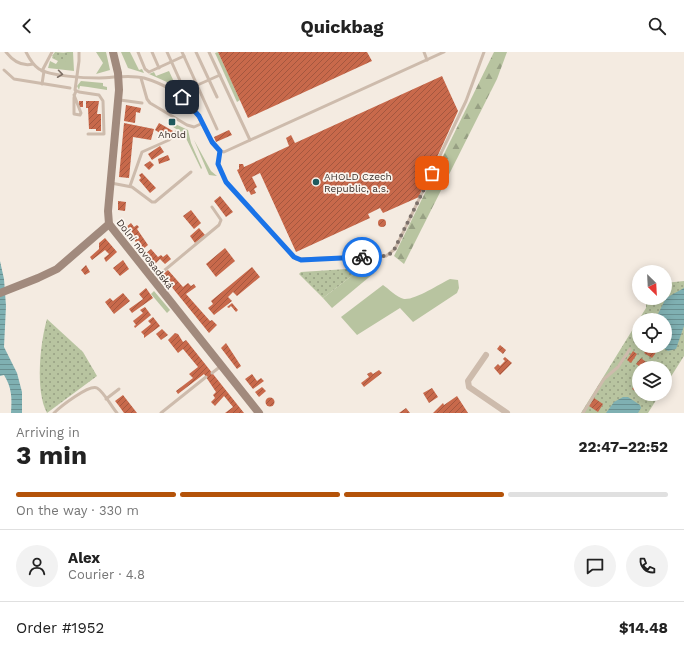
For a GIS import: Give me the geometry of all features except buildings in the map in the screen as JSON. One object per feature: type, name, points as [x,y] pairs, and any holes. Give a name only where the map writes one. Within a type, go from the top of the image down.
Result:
[{"type":"main road","name":"Dolní novosadská","points":[[113,52],[118,76],[118,100],[108,217],[109,224],[259,413]]},
{"type":"main road","points":[[0,293],[57,269],[109,224]]},
{"type":"street","points":[[486,355],[468,381],[469,387],[507,413]]},
{"type":"lane","points":[[6,52],[16,62],[27,65],[34,64]]},
{"type":"lane","points":[[26,52],[34,64],[43,71],[100,78],[118,76],[141,78],[162,85],[182,97],[193,109],[203,123],[212,142],[220,151],[226,151],[444,52]]},
{"type":"lane","points":[[42,84],[43,71],[52,52]]},
{"type":"lane","points":[[74,95],[82,112],[80,115],[74,114],[74,95],[76,91],[74,88],[80,62],[79,52]]},
{"type":"lane","points":[[138,52],[146,71],[150,72],[184,56]]},
{"type":"lane","points":[[152,52],[159,68]]},
{"type":"lane","points":[[167,52],[182,85]]},
{"type":"lane","points":[[182,52],[217,128]]},
{"type":"lane","points":[[196,52],[217,97]]},
{"type":"lane","points":[[209,52],[250,140]]},
{"type":"lane","points":[[424,52],[427,60]]},
{"type":"lane","points":[[220,151],[218,164],[226,182],[296,259],[386,256],[395,249],[408,222],[466,101],[484,52]]},
{"type":"lane","points":[[4,70],[14,80],[70,88]]},
{"type":"lane","points":[[182,97],[197,85],[220,75]]},
{"type":"lane","points":[[141,78],[147,99],[150,103],[187,125],[194,126],[203,123]]},
{"type":"lane","points":[[76,91],[99,95],[103,99],[104,134],[88,134]]},
{"type":"lane","points":[[118,100],[142,103]]},
{"type":"lane","points":[[130,186],[142,152],[169,140],[176,132]]},
{"type":"lane","points":[[111,183],[130,186],[152,202],[155,202],[192,172]]},
{"type":"lane","points":[[152,280],[219,225],[221,220],[212,207]]},
{"type":"lane","points":[[583,413],[604,379],[618,367],[630,349]]},
{"type":"lane","points":[[212,373],[221,366]]},
{"type":"lane","points":[[161,413],[206,377]]},
{"type":"lane","points":[[54,413],[89,388],[98,389],[117,413]]},
{"type":"lane","points":[[106,399],[119,389]]},
{"type":"lane","points":[[114,409],[119,406]]},
{"type":"green space","points":[[55,52],[70,53],[64,63],[52,56]]},
{"type":"green space","points":[[73,52],[74,71],[48,68],[50,61],[56,64],[58,61],[52,58],[53,56]]},
{"type":"green space","points":[[96,52],[106,52],[110,70],[96,74],[103,63]]},
{"type":"green space","points":[[121,52],[130,52],[139,70],[142,69],[144,73],[128,68]]},
{"type":"green space","points":[[218,52],[240,100],[237,102],[215,53]]},
{"type":"green space","points":[[494,52],[507,52],[497,79],[404,264],[394,256]]},
{"type":"green space","points":[[169,71],[175,84],[178,83],[180,86],[192,81],[193,83],[183,88],[178,87],[149,74],[154,72],[156,76]]},
{"type":"green space","points":[[81,81],[103,83],[103,86],[107,87],[107,90],[80,86],[79,90],[77,86]]},
{"type":"green space","points":[[169,121],[188,130],[191,143],[202,168],[201,169],[184,134],[167,123]]},
{"type":"green space","points":[[194,140],[211,171],[217,176],[209,175]]},
{"type":"green space","points":[[362,268],[370,269],[374,273],[332,308],[323,298]]},
{"type":"green space","points":[[362,268],[323,298],[299,274],[301,272]]},
{"type":"green space","points":[[450,279],[458,280],[459,288],[457,293],[413,322],[400,308],[357,335],[341,317],[383,285],[398,297],[409,299]]},
{"type":"green space","points":[[684,281],[684,356],[672,375],[672,361],[632,361],[632,401],[656,401],[648,413],[581,413],[632,331],[632,353],[672,353],[672,313],[643,313],[646,305],[672,305],[672,282]]},
{"type":"green space","points":[[154,291],[170,310],[167,313],[151,294]]},
{"type":"green space","points":[[47,319],[83,352],[97,376],[47,413],[43,404],[41,392],[40,367],[42,341]]},
{"type":"water","points":[[0,261],[4,279],[6,306],[4,347],[17,373],[22,392],[22,413],[11,413],[10,389],[4,375],[0,376]]},
{"type":"water","points":[[684,288],[684,326],[676,349],[672,350],[672,313],[658,313],[662,305],[672,305],[672,295]]},
{"type":"water","points":[[623,397],[628,397],[640,405],[641,408],[638,413],[606,413],[614,402]]},
{"type":"way so far","points":[[362,257],[386,256],[393,252],[432,173]]},
{"type":"place","name":"Ahold","points":[[172,122]]},
{"type":"place","name":"AHOLD Czech Republic, a.s.","points":[[316,182]]},
{"type":"route","points":[[182,97],[199,116],[212,142],[220,151],[218,164],[226,182],[296,259],[362,257]]}]
